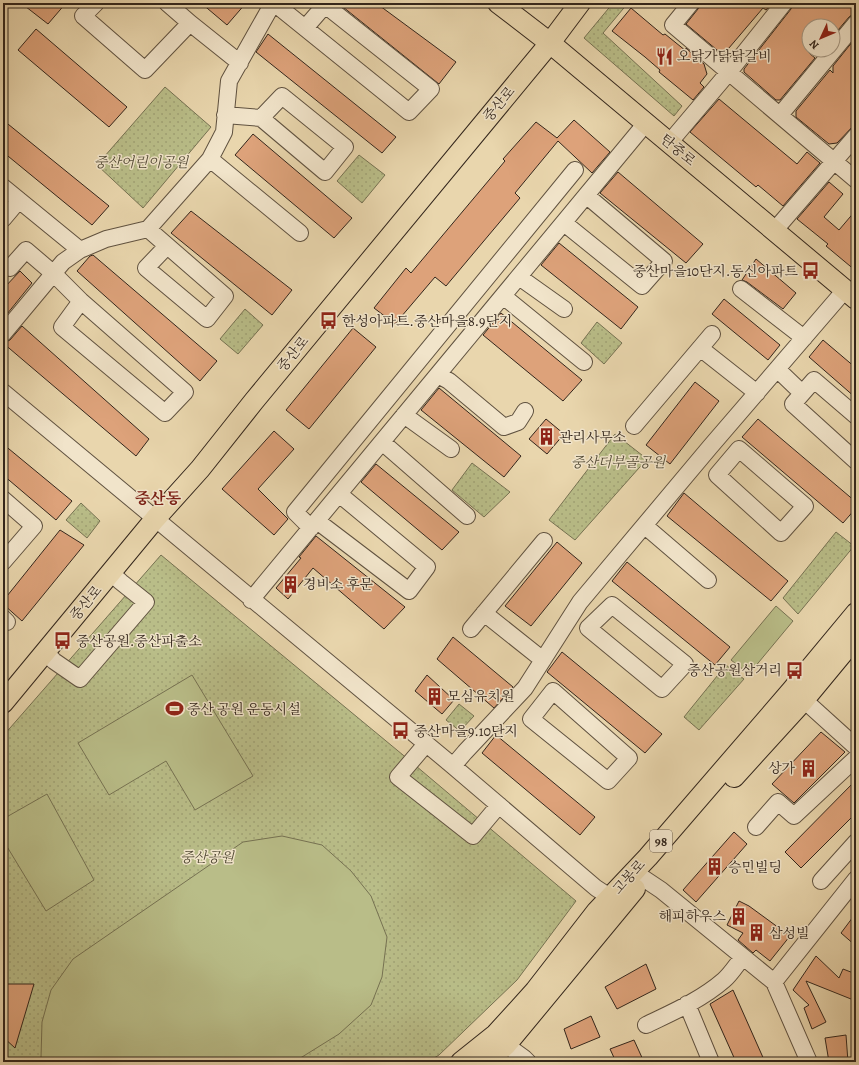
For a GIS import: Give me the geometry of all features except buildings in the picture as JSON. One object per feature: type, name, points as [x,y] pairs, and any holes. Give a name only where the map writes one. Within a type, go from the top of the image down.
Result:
[{"type":"main road","name":"탄중로","points":[[498,3],[550,43],[850,295]]},
{"type":"main road","name":"중산로","points":[[3,703],[155,519],[200,469],[259,395],[550,43],[580,3]]},
{"type":"main road","name":"고봉로","points":[[639,875],[856,613]]},
{"type":"main road","name":"고봉로","points":[[486,1062],[506,1046],[616,901],[804,700],[856,637]]},
{"type":"main road","name":"고봉로","points":[[461,1062],[496,1034],[535,991],[597,912],[616,901]]},
{"type":"street","points":[[96,3],[83,16],[145,70],[190,23]]},
{"type":"street","points":[[167,3],[240,63]]},
{"type":"street","points":[[3,334],[63,262],[80,250],[106,238],[148,229],[210,160],[224,132],[229,81],[273,3],[409,112],[431,89],[326,5],[305,28]]},
{"type":"street","points":[[691,3],[673,25],[856,180]]},
{"type":"street","points":[[669,142],[729,72],[784,3]]},
{"type":"street","points":[[780,115],[856,23]]},
{"type":"street","points":[[225,115],[261,118],[325,172],[345,147],[282,96],[261,118]]},
{"type":"street","points":[[251,600],[646,123]]},
{"type":"street","points":[[774,231],[856,136]]},
{"type":"street","points":[[210,160],[300,233]]},
{"type":"street","points":[[339,494],[428,567],[409,591],[296,512],[575,170]]},
{"type":"street","points":[[3,187],[80,250]]},
{"type":"street","points":[[564,223],[642,286],[664,261],[587,196]]},
{"type":"street","points":[[3,219],[19,200]]},
{"type":"street","points":[[148,229],[225,296],[207,319],[146,268],[167,246]]},
{"type":"street","points":[[527,229],[545,246]]},
{"type":"street","points":[[10,268],[26,250],[54,274],[81,301],[185,392],[165,413],[62,327],[81,301]]},
{"type":"street","points":[[519,278],[564,309]]},
{"type":"street","points":[[741,290],[804,338]]},
{"type":"street","points":[[453,766],[525,688],[580,602],[710,447],[804,338],[850,295]]},
{"type":"street","points":[[503,296],[584,362]]},
{"type":"street","points":[[461,310],[479,325]]},
{"type":"street","points":[[634,426],[712,334]]},
{"type":"street","points":[[700,348],[757,393]]},
{"type":"street","points":[[777,369],[802,393]]},
{"type":"street","points":[[438,375],[450,381],[504,427],[518,422],[525,411]]},
{"type":"street","points":[[856,416],[814,380],[793,404],[856,460]]},
{"type":"street","points":[[3,392],[251,600],[453,766],[596,888],[616,901]]},
{"type":"street","points":[[404,415],[451,449]]},
{"type":"street","points":[[382,442],[467,516]]},
{"type":"street","points":[[710,447],[728,461]]},
{"type":"street","points":[[739,449],[805,506],[781,532],[717,475],[728,461],[739,449]]},
{"type":"street","points":[[3,499],[34,526],[4,557]]},
{"type":"street","points":[[645,526],[708,580]]},
{"type":"street","points":[[471,630],[544,541]]},
{"type":"street","points":[[45,652],[54,661],[80,679],[146,602],[111,573]]},
{"type":"street","points":[[580,602],[600,616]]},
{"type":"street","points":[[612,605],[685,664],[662,689],[588,628],[600,616],[612,605]]},
{"type":"street","points":[[484,613],[543,660]]},
{"type":"street","points":[[525,688],[544,702]]},
{"type":"street","points":[[553,692],[629,758],[608,781],[531,719],[544,702],[553,692]]},
{"type":"street","points":[[804,700],[856,747]]},
{"type":"street","points":[[426,744],[398,777],[474,836],[498,805]]},
{"type":"street","points":[[756,827],[778,802],[794,816],[856,758]]},
{"type":"street","points":[[820,881],[856,842]]},
{"type":"street","points":[[639,875],[661,890],[774,982],[809,1062]]},
{"type":"street","points":[[774,982],[856,879]]},
{"type":"street","points":[[646,1025],[688,1004],[725,980],[743,957]]},
{"type":"street","points":[[688,1004],[711,1062]]},
{"type":"street","points":[[506,1046],[528,1062]]},
{"type":"green space","points":[[613,3],[628,3],[603,33],[682,106],[674,116],[584,38]]},
{"type":"green space","name":"중산어린이공원","points":[[165,87],[211,127],[143,208],[97,165]]},
{"type":"green space","points":[[359,155],[385,175],[362,203],[337,181]]},
{"type":"green space","points":[[245,309],[263,325],[238,354],[220,339]]},
{"type":"green space","points":[[597,322],[622,343],[604,364],[581,343]]},
{"type":"green space","name":"중산더부골공원","points":[[615,434],[647,459],[575,540],[549,520]]},
{"type":"green space","points":[[472,463],[510,492],[484,517],[452,490]]},
{"type":"green space","points":[[81,503],[100,521],[87,538],[66,520]]},
{"type":"green space","points":[[836,532],[854,546],[798,614],[783,598]]},
{"type":"green space","name":"중산공원","points":[[161,555],[403,755],[576,901],[517,980],[439,1055],[428,1062],[3,1062],[3,736]]},
{"type":"green space","points":[[776,606],[793,621],[749,674],[731,660]]},
{"type":"green space","points":[[726,665],[744,679],[699,730],[684,717]]},
{"type":"green space","name":"중산 공원 운동시설","points":[[192,675],[253,776],[195,810],[166,761],[109,795],[78,743]]},
{"type":"green space","points":[[459,704],[474,716],[460,731],[446,720]]},
{"type":"green space","points":[[47,794],[94,880],[46,911],[3,840],[3,819]]},
{"type":"green space","points":[[282,836],[322,845],[351,871],[371,896],[387,937],[382,977],[371,1005],[339,1034],[294,1062],[43,1062],[41,1058],[42,1022],[51,990],[73,959],[243,842]]},
{"type":"place","name":"오닭가닭닭갈비","points":[[664,56]]},
{"type":"place","name":"중산마을10단지.동신아파트","points":[[811,271]]},
{"type":"place","name":"한성아파트.중산마을8.9단지","points":[[329,321]]},
{"type":"place","name":"관리사무소","points":[[546,437]]},
{"type":"place","name":"경비소 후문","points":[[290,584]]},
{"type":"place","name":"중산공원.중산파출소","points":[[63,641]]},
{"type":"place","name":"중산공원삼거리","points":[[795,670]]},
{"type":"place","name":"모심유치원","points":[[434,696]]},
{"type":"place","name":"중산 공원 운동시설","points":[[174,709]]},
{"type":"place","name":"중산마을9.10단지","points":[[401,731]]},
{"type":"place","name":"상가","points":[[808,768]]},
{"type":"place","name":"승민빌딩","points":[[715,867]]},
{"type":"place","name":"해피하우스","points":[[739,916]]},
{"type":"place","name":"삼성빌","points":[[756,933]]},
{"type":"district","name":"중산동","points":[[158,499]]}]
